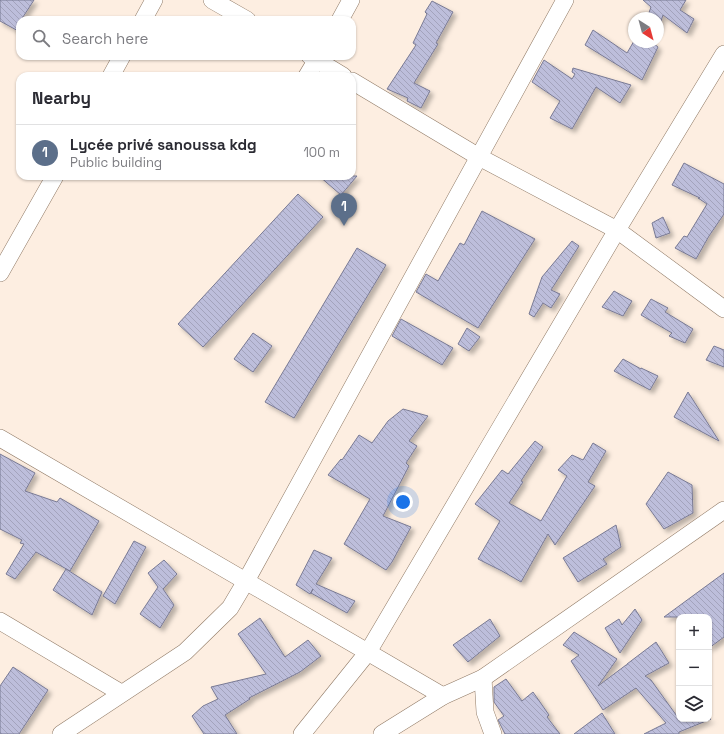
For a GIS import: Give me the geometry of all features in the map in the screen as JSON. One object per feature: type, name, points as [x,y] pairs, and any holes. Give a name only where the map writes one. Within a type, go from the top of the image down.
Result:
[{"type":"street","points":[[145,16],[154,0]]},
{"type":"street","points":[[212,0],[240,16]]},
{"type":"street","points":[[342,16],[351,0]]},
{"type":"street","points":[[60,734],[185,652],[230,608],[565,0]]},
{"type":"street","points":[[302,734],[368,652],[617,230],[724,54]]},
{"type":"street","points":[[113,72],[120,60]]},
{"type":"street","points":[[309,72],[314,60]]},
{"type":"street","points":[[320,60],[338,72]]},
{"type":"street","points":[[356,83],[479,157],[617,230],[724,309]]},
{"type":"street","points":[[0,273],[53,180]]},
{"type":"street","points":[[0,438],[443,696]]},
{"type":"street","points":[[382,734],[443,696],[483,678],[724,510]]},
{"type":"street","points":[[0,621],[121,693]]},
{"type":"street","points":[[483,678],[485,712],[493,734]]},
{"type":"building","points":[[0,0],[34,0],[24,16],[16,16],[16,30],[0,21]]},
{"type":"building","points":[[643,0],[686,0],[680,10],[694,19],[687,33],[664,16],[664,12],[649,12],[651,7]]},
{"type":"building","points":[[432,1],[453,12],[436,43],[438,44],[414,83],[430,91],[421,108],[407,101],[408,98],[387,89],[416,45],[413,43],[427,14],[425,12]]},
{"type":"building","points":[[593,30],[627,53],[630,48],[658,48],[642,80],[585,45]]},
{"type":"building","points":[[544,60],[572,79],[575,74],[572,72],[573,68],[631,85],[620,103],[596,87],[572,129],[550,118],[560,101],[532,82]]},
{"type":"building","points":[[684,163],[724,184],[724,214],[696,259],[675,248],[684,236],[687,237],[707,204],[698,198],[700,198],[672,185]]},
{"type":"building","points":[[324,180],[354,180],[341,195]]},
{"type":"building","points":[[298,194],[323,217],[203,347],[178,324]]},
{"type":"building","points":[[482,211],[535,239],[478,328],[416,292],[426,274],[438,281],[460,243],[464,245]]},
{"type":"building","points":[[663,217],[670,233],[656,238],[652,223]]},
{"type":"building","points":[[572,241],[579,246],[551,290],[560,294],[551,308],[543,303],[534,317],[529,314],[542,277]]},
{"type":"building","points":[[357,248],[386,265],[294,418],[265,402]]},
{"type":"building","points":[[614,291],[632,301],[623,316],[602,307]]},
{"type":"building","points":[[651,299],[668,308],[665,312],[693,329],[685,343],[669,336],[672,333],[641,315]]},
{"type":"building","points":[[401,319],[453,348],[442,365],[392,336]]},
{"type":"building","points":[[467,328],[480,337],[469,351],[458,344]]},
{"type":"building","points":[[253,333],[272,346],[253,372],[234,359]]},
{"type":"building","points":[[714,346],[724,350],[724,367],[706,360]]},
{"type":"building","points":[[623,359],[658,376],[650,390],[614,371]]},
{"type":"building","points":[[688,392],[719,441],[674,417]]},
{"type":"building","points":[[403,409],[428,416],[409,441],[417,446],[406,463],[409,466],[383,516],[411,527],[386,570],[344,544],[370,499],[328,475],[341,459],[342,460],[359,435],[372,443],[388,421]]},
{"type":"building","points":[[535,441],[543,447],[509,503],[541,521],[567,476],[558,470],[572,455],[583,460],[593,443],[606,451],[588,482],[595,486],[555,545],[548,534],[521,582],[478,559],[500,521],[475,504],[502,470],[508,474]]},
{"type":"building","points":[[0,454],[35,473],[25,491],[57,502],[60,498],[99,521],[70,571],[36,552],[15,579],[6,574],[24,544],[20,543],[22,540],[0,529]]},
{"type":"building","points":[[668,472],[692,485],[693,513],[664,529],[646,504]]},
{"type":"building","points":[[616,525],[621,547],[603,559],[607,564],[578,582],[563,558]]},
{"type":"building","points":[[134,541],[146,547],[115,604],[103,596]]},
{"type":"building","points":[[314,550],[332,558],[316,584],[355,601],[347,613],[311,593],[313,589],[310,594],[296,585]]},
{"type":"building","points":[[164,560],[177,574],[163,589],[174,605],[160,628],[140,614],[158,587],[148,573]]},
{"type":"building","points":[[66,569],[102,592],[92,615],[53,590]]},
{"type":"building","points":[[724,573],[724,637],[712,646],[712,614],[676,614],[676,617],[664,617]]},
{"type":"building","points":[[635,609],[642,620],[620,653],[605,628],[619,619],[622,625]]},
{"type":"building","points":[[260,618],[285,657],[308,640],[321,656],[300,672],[249,698],[250,699],[225,715],[237,734],[204,734],[192,716],[203,706],[218,699],[211,687],[266,674],[238,634]]},
{"type":"building","points":[[490,619],[500,636],[468,662],[453,645]]},
{"type":"building","points":[[574,632],[617,659],[598,686],[656,642],[669,663],[645,676],[651,680],[676,715],[676,722],[704,722],[679,732],[679,734],[644,734],[666,723],[636,688],[603,710],[571,661],[579,655],[563,645]]},
{"type":"building","points":[[13,667],[48,690],[19,734],[0,734],[0,686]]},
{"type":"building","points":[[506,679],[522,701],[533,692],[549,715],[547,717],[560,734],[505,734],[498,720],[504,716],[494,702],[494,687]]},
{"type":"building","points":[[602,713],[615,734],[574,734]]},
{"type":"place","name":"Lycée privé sanoussa kdg","points":[[344,226]]}]
